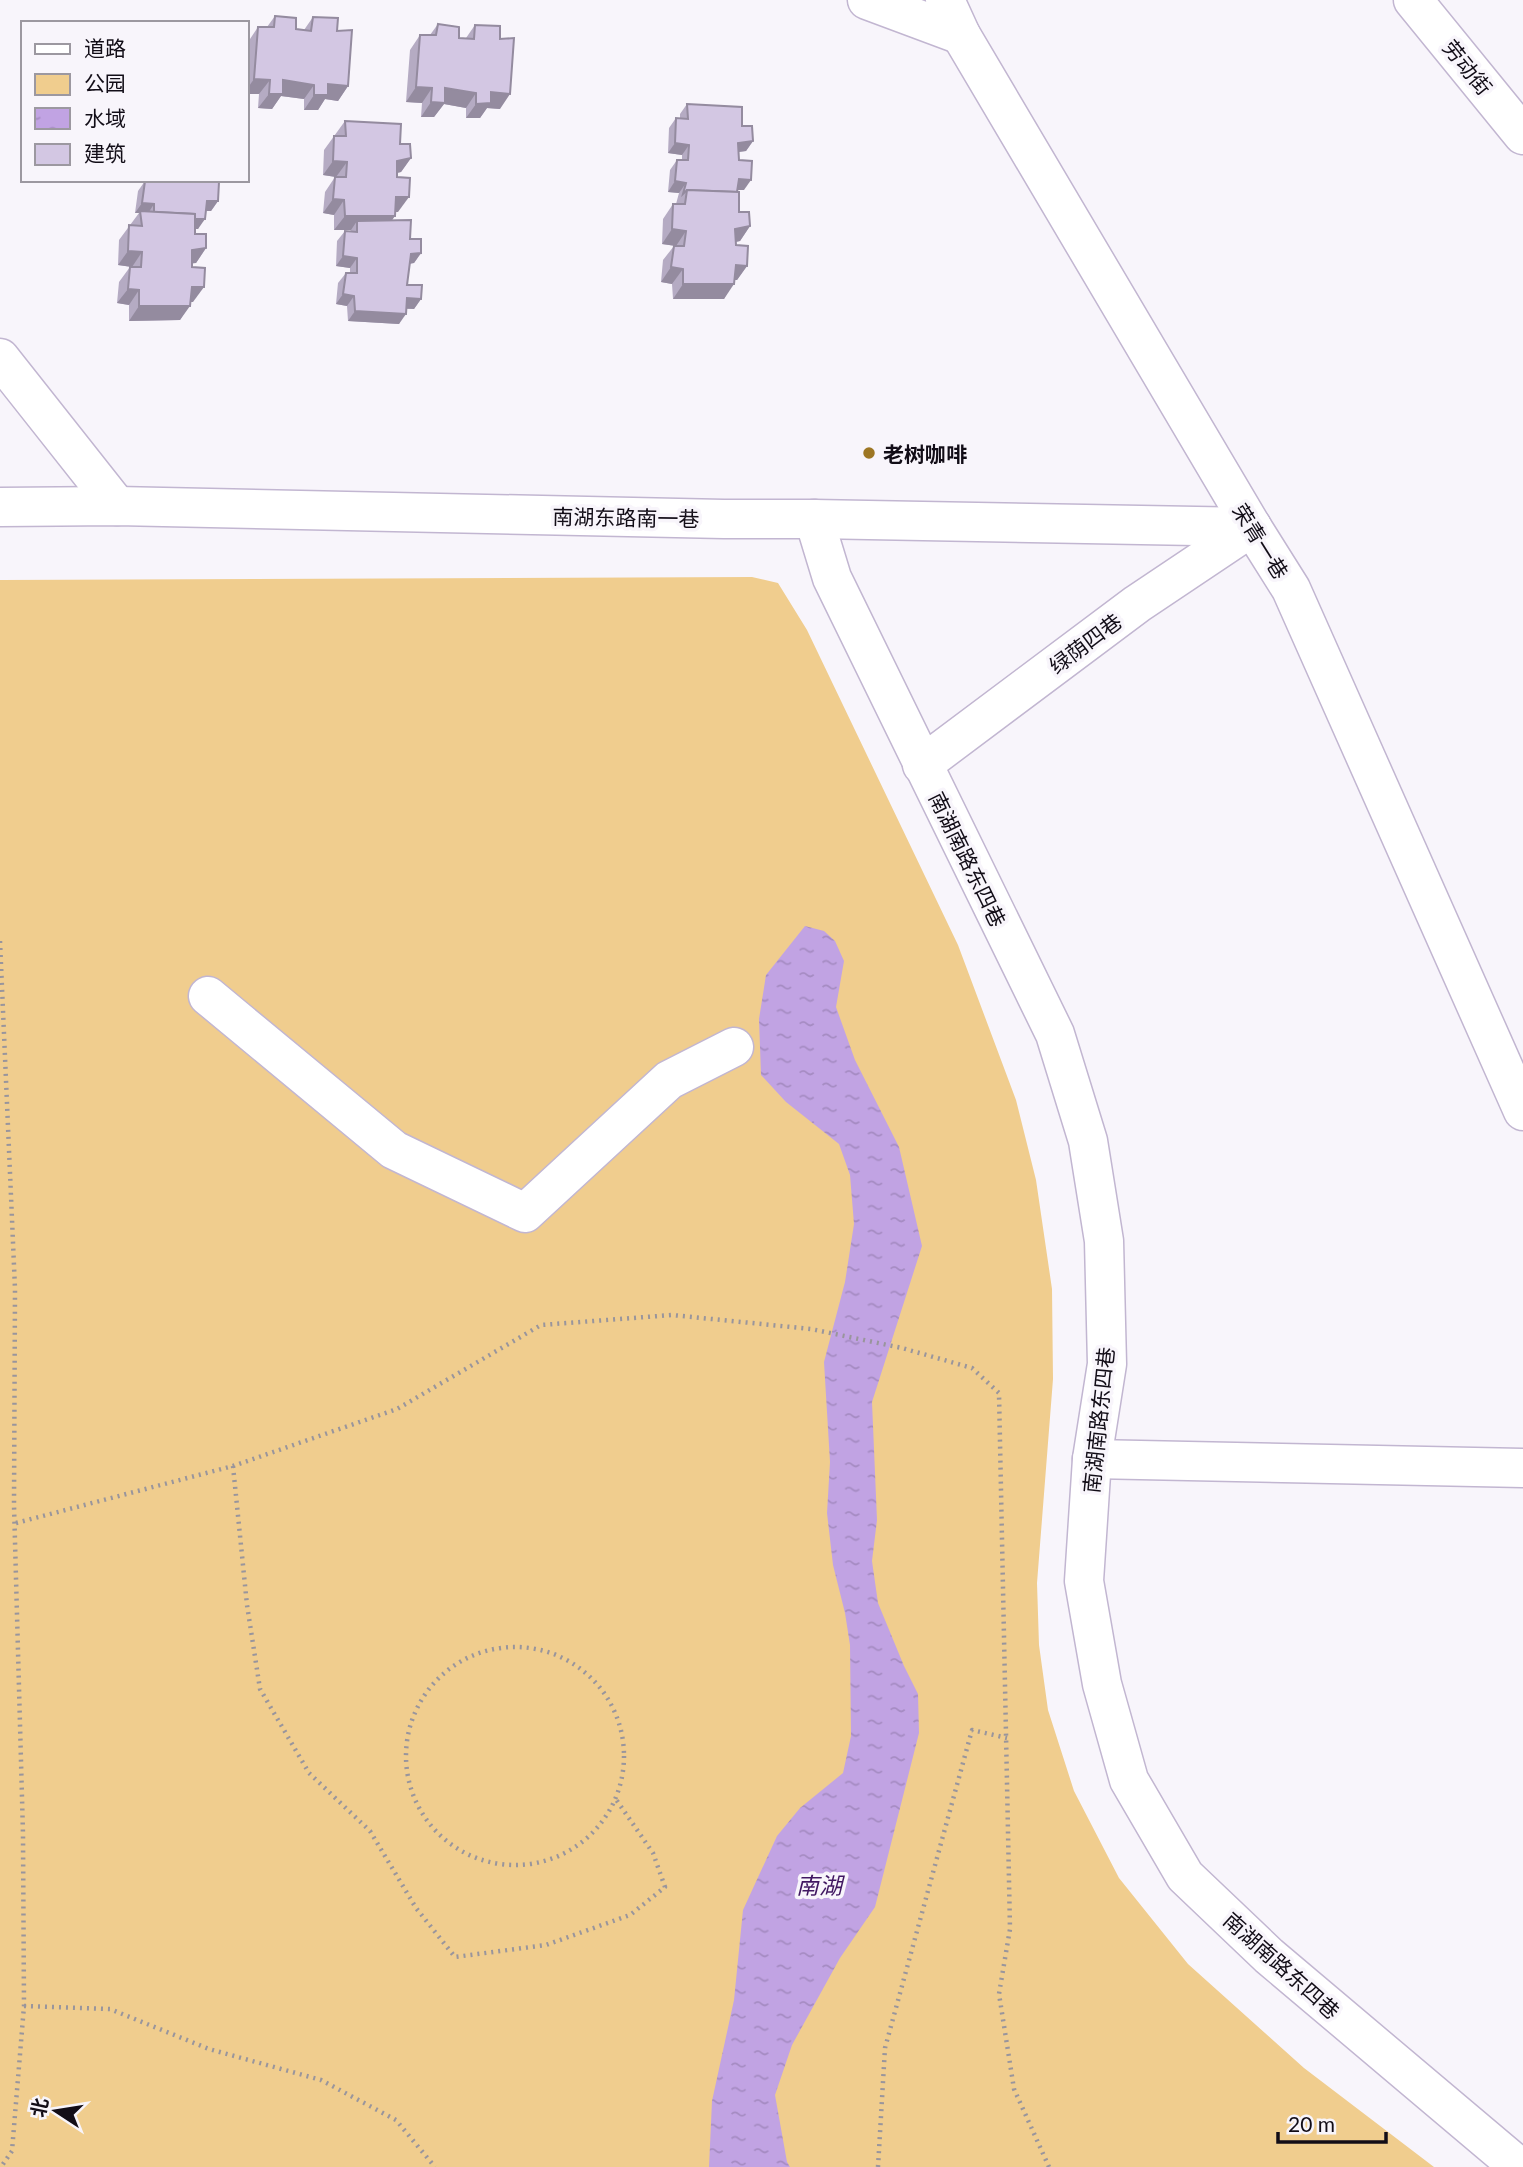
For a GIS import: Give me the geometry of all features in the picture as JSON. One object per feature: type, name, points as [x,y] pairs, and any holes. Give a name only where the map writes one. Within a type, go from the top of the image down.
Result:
[{"type":"street","points":[[867,0],[961,35]]},
{"type":"street","name":"荣青一巷","points":[[945,0],[961,35],[1291,589],[1523,1111]]},
{"type":"street","name":"劳动街","points":[[1413,0],[1523,135]]},
{"type":"street","points":[[0,358],[117,506]]},
{"type":"street","name":"南湖东路南一巷","points":[[0,507],[117,506],[1252,527]]},
{"type":"street","name":"南湖南路东四巷","points":[[814,519],[832,578],[1055,1034],[1088,1140],[1104,1241],[1107,1364],[1093,1458],[1084,1581],[1102,1684],[1129,1780],[1185,1876],[1269,1956],[1519,2167]]},
{"type":"street","name":"绿荫四巷","points":[[922,765],[1137,604],[1252,527]]},
{"type":"street","points":[[208,996],[394,1150],[525,1213],[669,1080],[734,1047]]},
{"type":"street","points":[[1093,1458],[1523,1468]]},
{"type":"path","points":[[0,941],[15,1289],[24,2006],[12,2151],[1,2167]]},
{"type":"path","points":[[16,1523],[233,1466],[397,1409],[541,1325],[672,1315],[811,1329],[902,1348],[972,1367],[999,1393],[1010,1929],[999,1994],[1014,2089],[1049,2167]]},
{"type":"path","points":[[233,1466],[247,1605],[260,1689],[309,1773],[370,1831],[416,1908],[455,1957],[546,1945],[630,1916],[665,1887],[653,1853],[615,1798]]},
{"type":"path","points":[[498,1646],[541,1648],[580,1666],[610,1697],[624,1737],[623,1781],[615,1798],[606,1820],[574,1850],[533,1865],[491,1864],[451,1846],[421,1814],[407,1774],[408,1730],[426,1691],[457,1661],[498,1646]]},
{"type":"path","points":[[878,2167],[886,2048],[972,1730],[1007,1738]]},
{"type":"path","points":[[24,2006],[110,2009],[209,2049],[321,2080],[396,2120],[435,2167]]},
{"type":"green space","points":[[752,577],[778,583],[807,630],[958,945],[1016,1100],[1036,1180],[1052,1289],[1053,1379],[1037,1583],[1039,1645],[1048,1710],[1074,1791],[1119,1878],[1188,1964],[1304,2068],[1434,2167],[0,2167],[0,580]]},
{"type":"water","name":"南湖","points":[[805,926],[824,931],[835,941],[844,961],[836,1007],[855,1060],[899,1147],[922,1246],[872,1402],[877,1520],[872,1561],[878,1603],[918,1694],[919,1733],[875,1907],[840,1958],[792,2045],[775,2095],[790,2167],[709,2167],[712,2101],[734,2000],[743,1910],[777,1836],[800,1808],[843,1773],[851,1736],[850,1645],[833,1565],[827,1513],[830,1462],[824,1362],[845,1282],[854,1224],[850,1175],[839,1144],[786,1102],[761,1075],[759,1019],[766,975]]},
{"type":"building","points":[[275,16],[296,18],[296,29],[311,31],[313,17],[338,18],[337,31],[352,30],[348,86],[328,84],[328,95],[314,95],[314,85],[283,80],[283,94],[269,94],[270,80],[254,79],[258,27],[274,27]]},
{"type":"building","points":[[438,24],[459,27],[459,38],[474,39],[475,25],[500,26],[500,39],[514,38],[510,94],[491,92],[491,103],[476,104],[476,93],[445,88],[445,103],[431,102],[432,88],[416,87],[420,35],[436,35]]},
{"type":"building","points":[[687,104],[742,107],[742,126],[752,126],[753,141],[738,143],[739,160],[752,161],[751,180],[739,179],[737,192],[687,190],[683,194],[686,183],[675,181],[677,160],[688,160],[689,145],[675,143],[676,118],[688,119]]},
{"type":"building","points":[[345,121],[401,124],[400,144],[410,144],[411,158],[397,161],[397,177],[410,178],[409,197],[396,197],[395,216],[345,216],[344,200],[333,199],[335,177],[346,177],[347,162],[333,161],[334,136],[346,136]]},
{"type":"building","points":[[145,182],[219,182],[218,201],[207,201],[205,219],[195,219],[195,214],[154,212],[154,204],[142,203]]},
{"type":"building","points":[[687,190],[739,192],[739,212],[749,212],[750,226],[735,229],[736,245],[748,246],[747,266],[736,265],[734,284],[683,284],[683,269],[671,267],[674,246],[684,246],[686,231],[672,229],[673,204],[685,204]]},
{"type":"building","points":[[140,211],[195,214],[195,234],[206,234],[206,248],[192,250],[192,267],[205,268],[204,287],[192,287],[190,306],[139,306],[139,290],[128,289],[130,267],[141,267],[142,252],[128,251],[129,225],[142,226]]},
{"type":"building","points":[[411,220],[410,239],[421,239],[421,253],[411,254],[407,285],[422,285],[421,299],[407,298],[406,314],[355,311],[354,296],[343,294],[346,273],[357,273],[357,258],[343,256],[345,231],[357,232],[357,221]]},
{"type":"place","name":"老树咖啡","points":[[869,453]]}]
